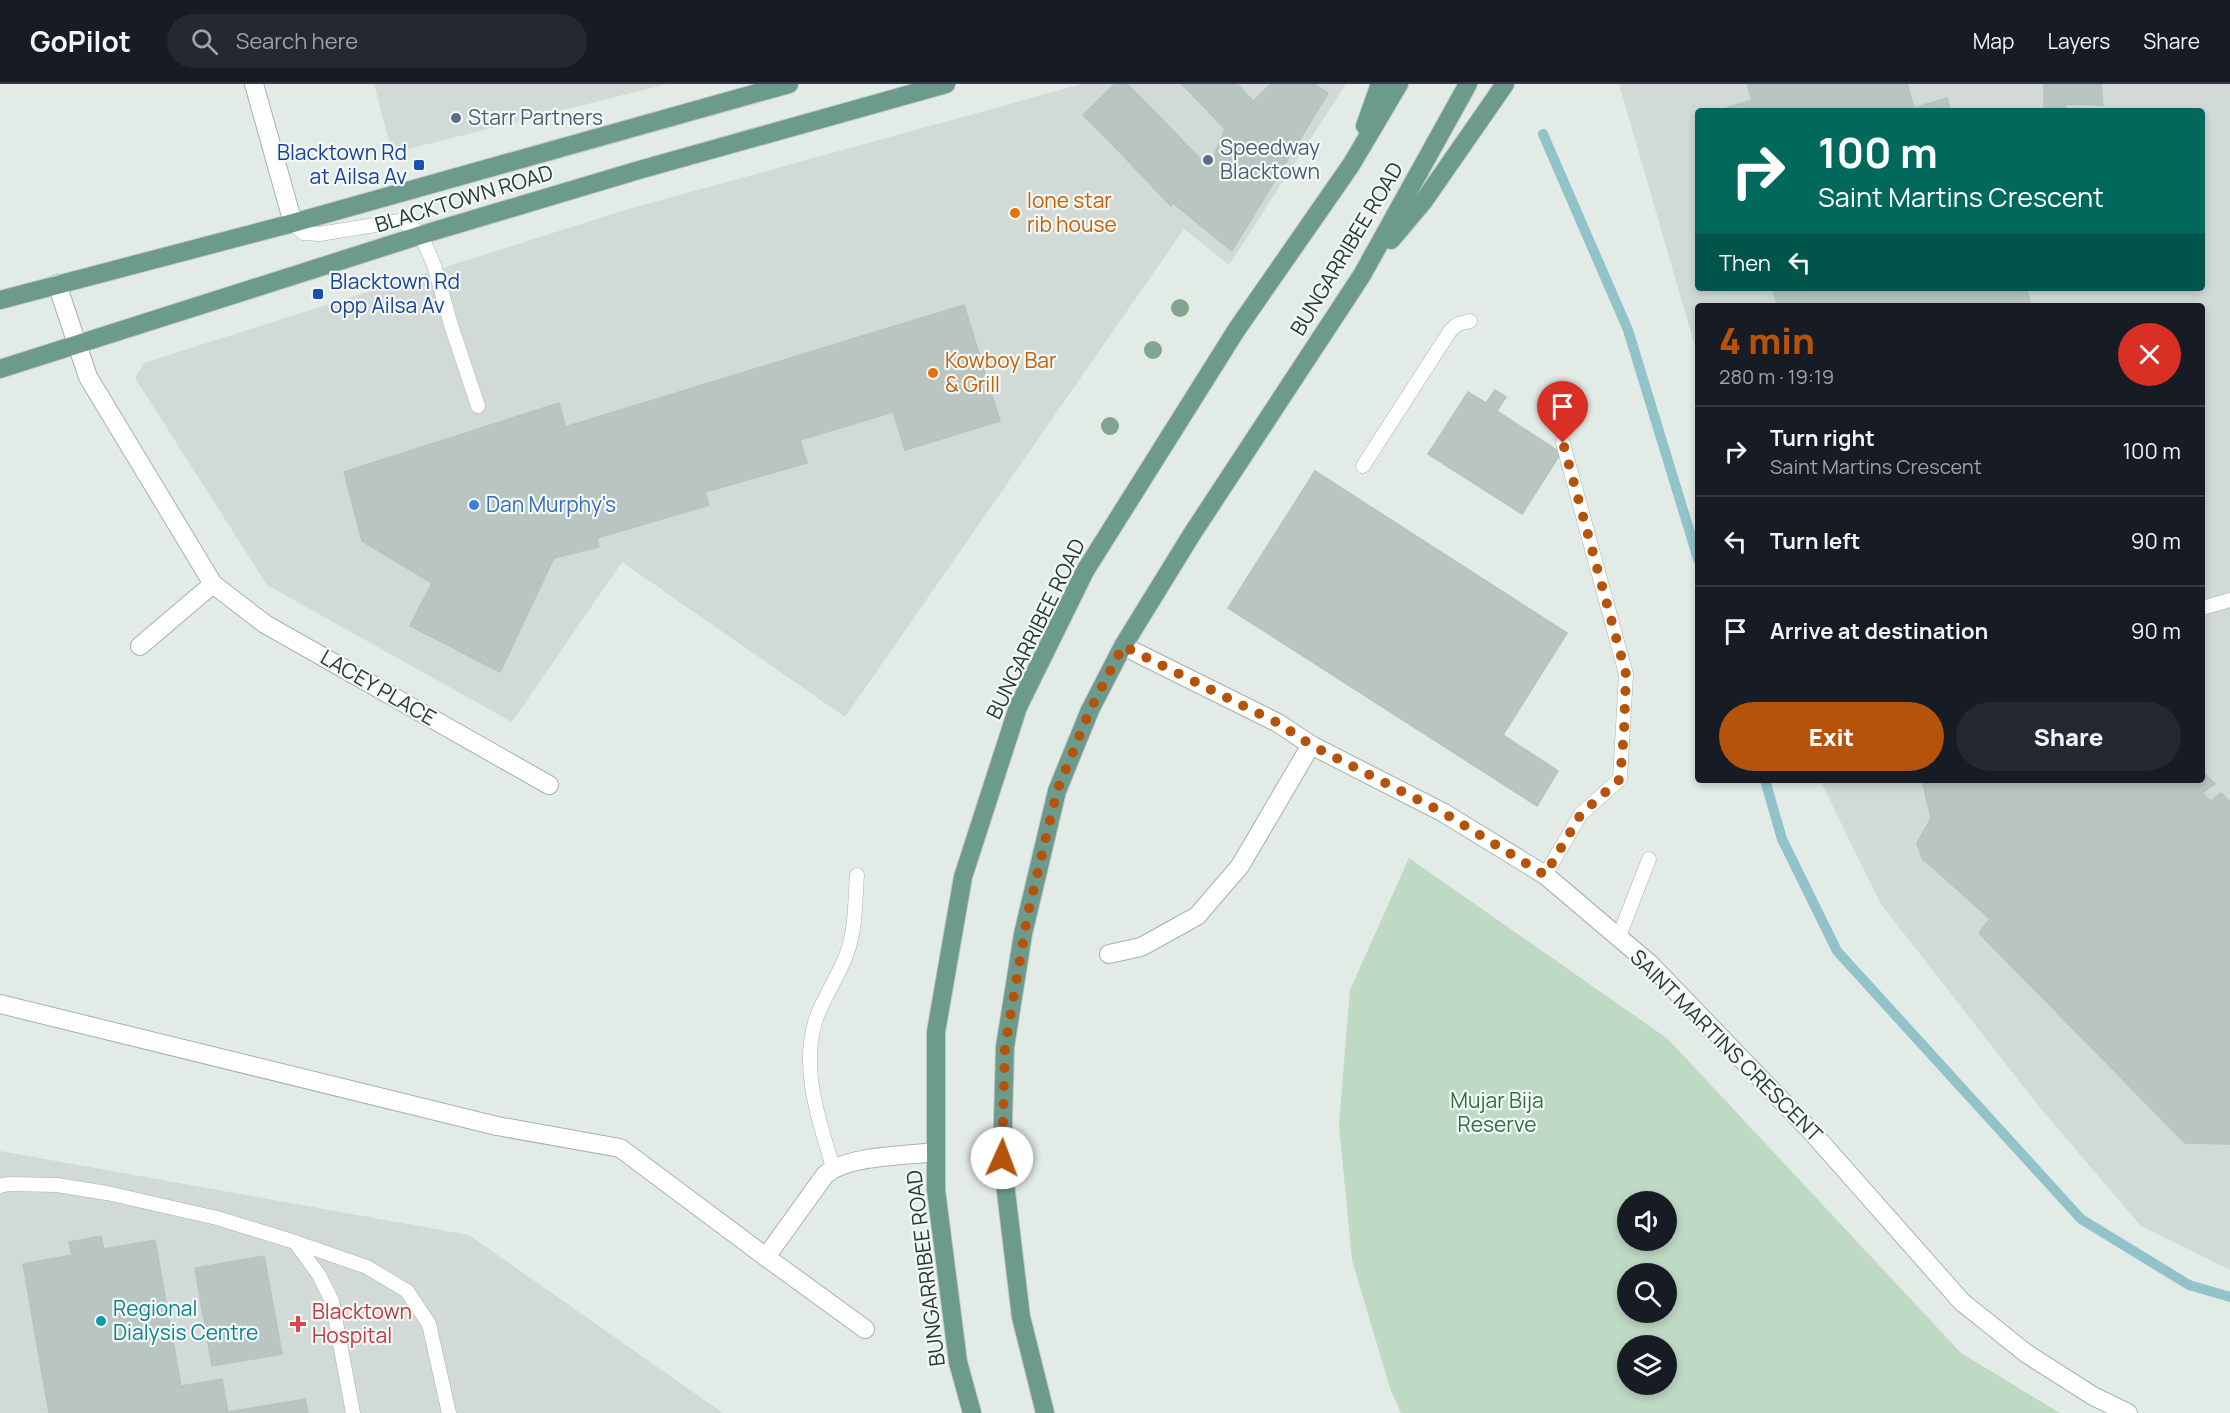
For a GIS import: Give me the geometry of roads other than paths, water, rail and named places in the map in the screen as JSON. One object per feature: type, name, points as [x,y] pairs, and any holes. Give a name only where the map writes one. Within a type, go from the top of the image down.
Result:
[{"type":"main road","name":"BLACKTOWN ROAD","points":[[0,300],[293,223],[789,84]]},
{"type":"main road","name":"BLACKTOWN ROAD","points":[[0,369],[421,235],[639,170],[946,84]]},
{"type":"main road","points":[[1351,165],[1380,84]]},
{"type":"main road","name":"BUNGARRIBEE ROAD","points":[[972,1413],[958,1362],[936,1190],[936,1032],[963,877],[1018,707],[1085,571],[1237,329],[1351,165],[1399,84]]},
{"type":"main road","name":"BUNGARRIBEE ROAD","points":[[1045,1413],[1021,1317],[1002,1158],[1005,1047],[1023,934],[1057,791],[1090,710],[1123,646],[1192,534],[1362,275],[1468,84]]},
{"type":"main road","points":[[1362,275],[1423,202],[1505,84]]},
{"type":"street","points":[[254,84],[293,223]]},
{"type":"street","name":"LACEY PLACE","points":[[57,284],[88,377],[213,584],[265,624],[549,785]]},
{"type":"street","points":[[140,646],[213,584]]},
{"type":"street","name":"SAINT MARTINS CRESCENT","points":[[1123,646],[1278,723],[1311,745],[1444,813],[1545,875],[1650,964],[1810,1130],[1962,1302],[2027,1354],[2093,1396],[2128,1413]]},
{"type":"street","points":[[1109,954],[1141,947],[1197,916],[1240,866],[1311,745]]},
{"type":"street","points":[[0,1004],[497,1126],[620,1148],[865,1329]]},
{"type":"street","points":[[766,1257],[833,1167],[852,1161],[936,1152]]},
{"type":"lane","points":[[293,223],[303,233],[319,234],[400,221],[421,235],[434,265],[478,406]]},
{"type":"lane","points":[[1363,466],[1450,330],[1458,324],[1470,321]]},
{"type":"lane","points":[[1545,875],[1581,814],[1620,779],[1624,732],[1626,674],[1563,443]]},
{"type":"lane","points":[[2205,608],[2230,600]]},
{"type":"lane","points":[[1618,939],[1649,859]]},
{"type":"lane","points":[[833,1167],[816,1110],[811,1077],[811,1050],[816,1020],[848,951],[855,916],[857,875]]},
{"type":"lane","points":[[0,1186],[8,1184],[57,1185],[107,1193],[217,1218],[367,1267],[407,1291],[429,1324],[449,1413]]},
{"type":"lane","points":[[295,1242],[319,1275],[332,1301],[353,1413]]},
{"type":"waterway","points":[[1543,134],[1628,330],[1695,549]]},
{"type":"waterway","points":[[1766,783],[1782,839],[1837,951],[2081,1219],[2189,1285],[2230,1297]]},
{"type":"place","name":"Starr Partners","points":[[456,118]]},
{"type":"place","name":"Speedway Blacktown","points":[[1208,160]]},
{"type":"place","name":"Blacktown Rd at Ailsa Av","points":[[419,165]]},
{"type":"place","name":"lone star rib house","points":[[1015,213]]},
{"type":"place","name":"Blacktown Rd opp Ailsa Av","points":[[318,294]]},
{"type":"place","name":"Kowboy Bar & Grill","points":[[933,373]]},
{"type":"place","name":"Dan Murphy's","points":[[474,505]]},
{"type":"place","name":"Regional Dialysis Centre","points":[[101,1321]]},
{"type":"place","name":"Blacktown Hospital","points":[[298,1324]]},
{"type":"park label","name":"Mujar Bija Reserve","points":[[1497,1113]]}]
